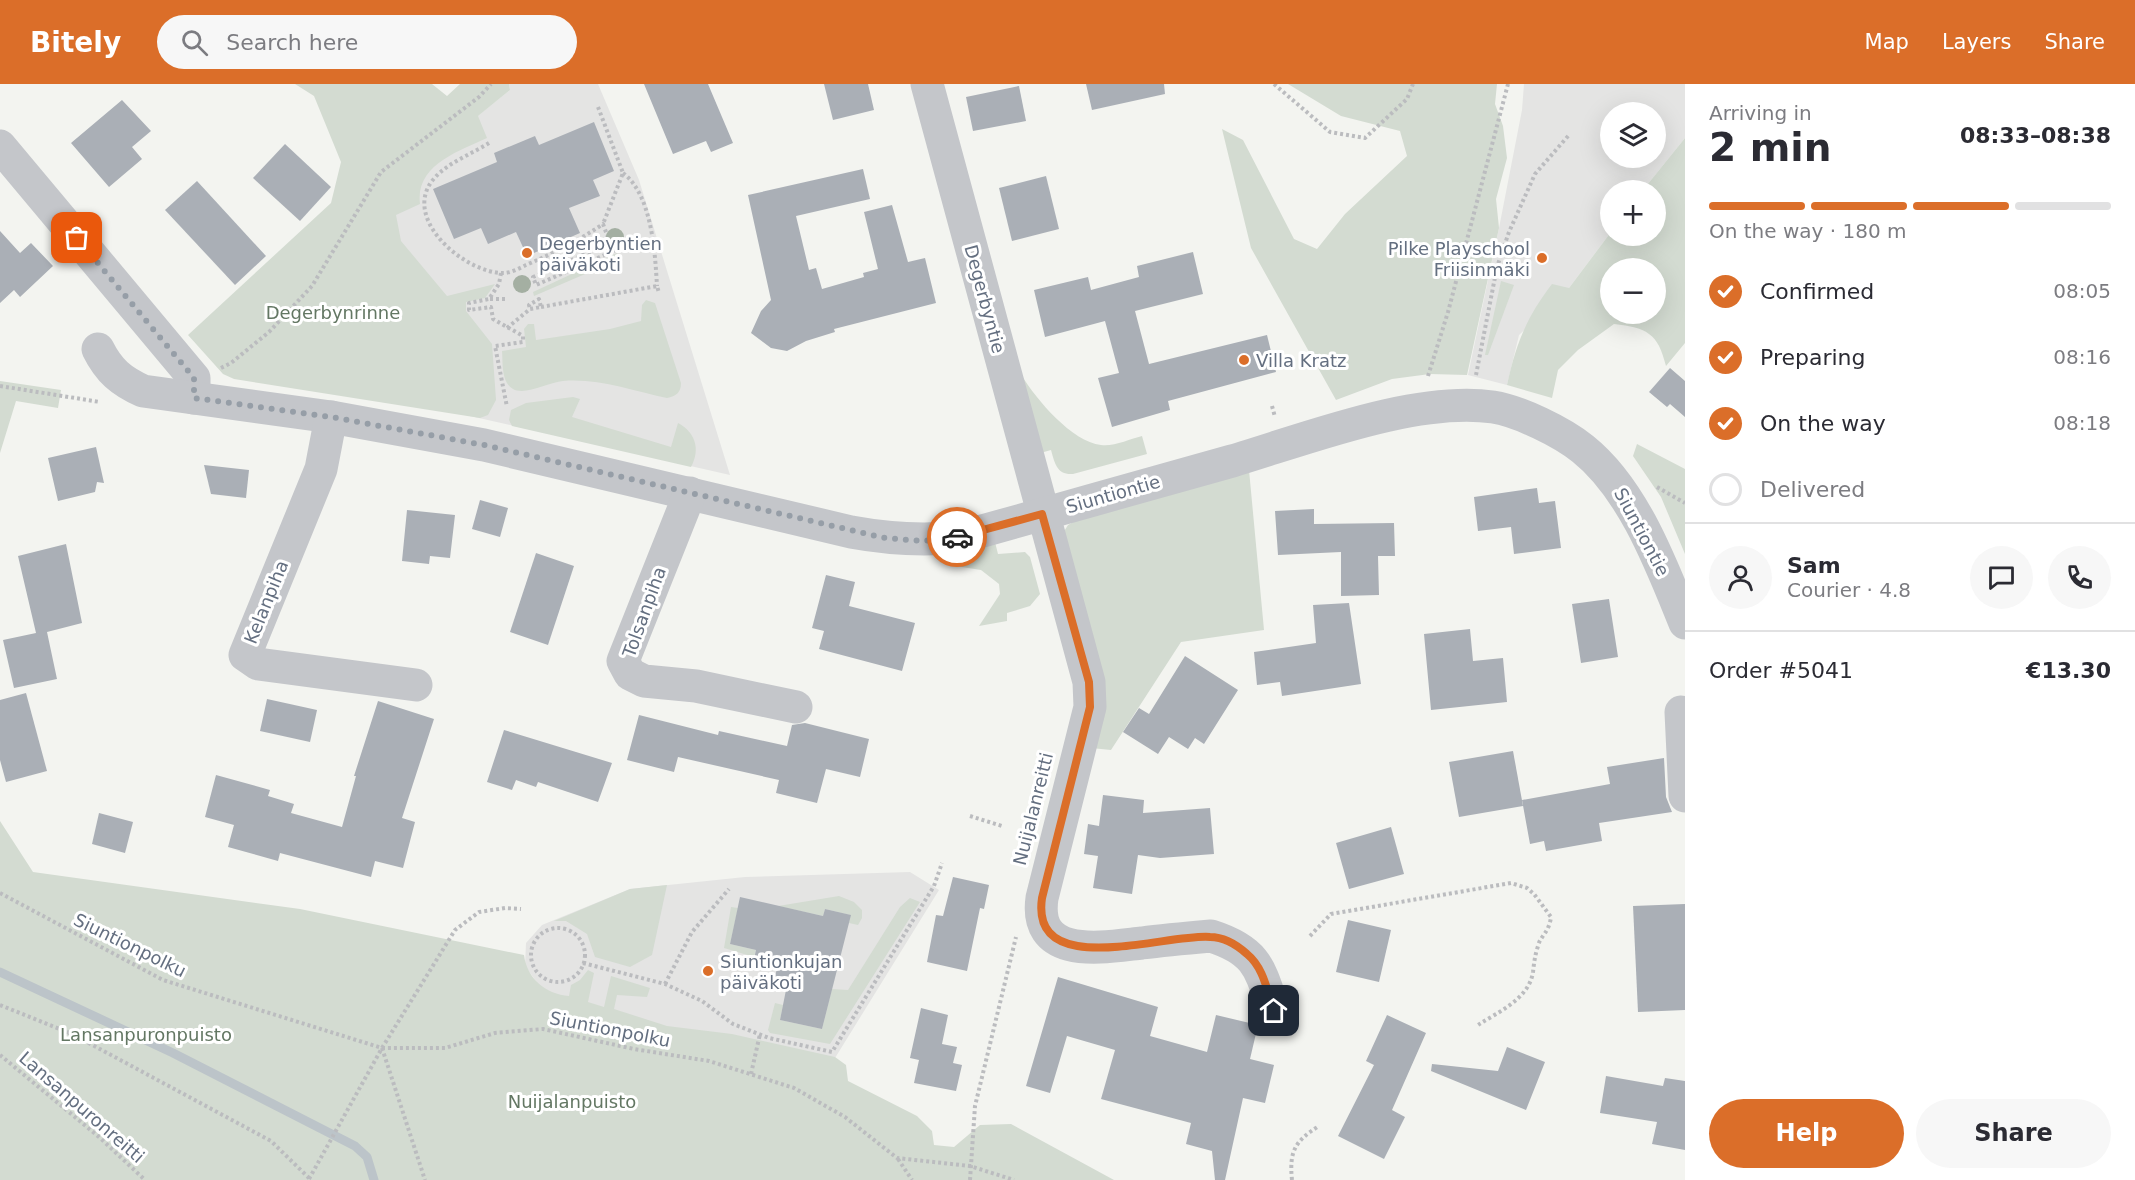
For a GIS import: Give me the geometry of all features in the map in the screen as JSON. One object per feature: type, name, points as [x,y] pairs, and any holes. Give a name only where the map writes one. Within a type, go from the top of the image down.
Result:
[{"type":"street","name":"Degerbyntie","points":[[927,84],[1089,682],[1090,707],[1042,898],[1041,909],[1045,924],[1065,943],[1089,949],[1211,936],[1230,942],[1259,966],[1274,1011]]},
{"type":"street","points":[[0,146],[194,378],[194,398]]},
{"type":"street","name":"Siuntiontie","points":[[98,350],[108,368],[124,382],[143,391],[331,417],[484,445],[851,532],[923,541],[961,537],[1328,431],[1450,406],[1494,407],[1527,417],[1581,448],[1610,474],[1627,501],[1666,577],[1685,623]]},
{"type":"street","name":"Kelanpiha","points":[[331,417],[321,469],[244,655],[258,664],[416,685]]},
{"type":"street","name":"Tolsanpiha","points":[[690,493],[623,661],[630,675],[644,681],[696,686],[796,707]]},
{"type":"street","points":[[1681,712],[1685,796]]},
{"type":"path","points":[[194,398],[214,372],[231,363],[269,332],[312,286],[381,172],[479,97],[491,84]]},
{"type":"path","points":[[1274,84],[1329,132],[1365,138],[1407,99],[1413,84]]},
{"type":"path","points":[[1425,385],[1448,312],[1508,84]]},
{"type":"path","points":[[598,107],[623,173],[635,182],[655,242],[659,293]]},
{"type":"path","points":[[1474,384],[1497,267],[1509,232],[1535,174],[1569,135]]},
{"type":"path","points":[[489,143],[447,166],[426,192],[428,224],[438,239],[485,270],[505,274],[568,247],[603,224],[623,173]]},
{"type":"path","points":[[603,224],[610,243],[533,277],[536,285],[616,250],[628,248],[655,251]]},
{"type":"path","points":[[489,299],[499,284],[501,273]]},
{"type":"path","points":[[507,328],[530,309],[657,286]]},
{"type":"path","points":[[505,299],[469,303],[469,310],[491,307],[493,319],[521,334],[523,342],[495,346],[507,407]]},
{"type":"path","points":[[530,309],[529,304],[539,299],[541,307]]},
{"type":"path","points":[[0,386],[37,392]]},
{"type":"path","points":[[1651,484],[1685,503]]},
{"type":"path","points":[[970,816],[1002,826]]},
{"type":"path","points":[[583,963],[665,984],[702,1001],[733,1024],[760,1034],[832,1052],[934,886],[942,863]]},
{"type":"path","points":[[1310,936],[1331,914],[1511,883],[1527,888],[1551,917],[1550,927],[1538,942],[1532,962],[1533,973],[1519,999],[1478,1025]]},
{"type":"path","points":[[665,984],[692,932],[729,889]]},
{"type":"path","name":"Siuntionpolku","points":[[0,893],[163,980],[382,1048],[445,1048],[495,1034],[543,1029],[634,1049],[709,1061],[794,1088],[845,1117],[897,1158]]},
{"type":"path","points":[[0,1005],[72,1034],[271,1141],[310,1179],[382,1048],[454,930],[479,912],[505,908],[521,909]]},
{"type":"path","points":[[970,1180],[975,1106],[1018,927]]},
{"type":"path","points":[[552,929],[568,930],[581,941],[584,949],[583,963],[572,978],[554,981],[545,978],[533,965],[532,947],[543,932],[552,929]]},
{"type":"path","points":[[751,1074],[760,1034]]},
{"type":"path","points":[[382,1048],[425,1180]]},
{"type":"path","name":"Lansanpuronreitti","points":[[0,1055],[99,1137],[145,1180]]},
{"type":"path","points":[[1292,1180],[1290,1166],[1294,1147],[1302,1136],[1319,1126]]},
{"type":"path","points":[[897,1158],[970,1166],[1014,1180]]},
{"type":"path","points":[[897,1158],[912,1180]]},
{"type":"shaded area","name":"Degerbyntien päiväkoti","points":[[509,84],[598,84],[639,180],[730,475],[470,416],[363,208],[510,90]]},
{"type":"shaded area","name":"Pilke Playschool Friisinmäki","points":[[1524,84],[1685,84],[1685,138],[1666,162],[1666,102],[1600,102],[1600,168],[1661,168],[1651,180],[1600,180],[1600,246],[1569,288],[1519,335],[1507,385],[1468,375],[1522,110]]},
{"type":"shaded area","name":"Siuntionkujan päiväkoti","points":[[910,872],[939,890],[822,1079],[546,1015],[538,984],[525,966],[526,943],[542,925],[630,889],[745,877]]},
{"type":"green space","name":"Degerbynrinne","points":[[295,84],[432,84],[447,96],[460,84],[509,84],[510,90],[478,116],[487,138],[441,161],[424,179],[420,190],[420,204],[396,215],[401,241],[447,296],[495,284],[485,298],[466,302],[466,311],[492,344],[496,400],[488,415],[480,418],[234,379],[223,374],[188,335],[331,203],[341,162],[314,96]]},
{"type":"green space","points":[[1288,84],[1497,84],[1495,104],[1503,126],[1507,158],[1496,199],[1499,228],[1467,375],[1430,374],[1392,379],[1336,400],[1251,248],[1222,129],[1243,140],[1294,239],[1317,249],[1345,214],[1407,156],[1400,131],[1341,116]]},
{"type":"green space","points":[[1685,138],[1685,343],[1666,366],[1659,346],[1649,334],[1643,330],[1614,324],[1578,350],[1558,370],[1552,398],[1507,385],[1523,332],[1535,308],[1552,284],[1569,288],[1600,246],[1666,246],[1666,180],[1651,180],[1661,168],[1666,168],[1666,162]]},
{"type":"green space","points":[[617,253],[620,259],[534,296],[533,292]]},
{"type":"green space","points":[[1501,281],[1514,285],[1488,355],[1485,355]]},
{"type":"green space","points":[[646,300],[655,303],[681,383],[679,392],[675,395],[667,398],[589,381],[563,381],[518,391],[506,382],[502,351],[526,347],[524,329],[528,324],[534,324],[536,340],[610,329],[641,321],[642,305]]},
{"type":"green space","points":[[1022,376],[1056,418],[1078,436],[1090,442],[1106,445],[1142,436],[1147,454],[1073,474],[1063,473],[1056,464],[1051,450],[1037,454]]},
{"type":"green space","points":[[0,381],[61,390],[58,408],[16,401],[0,453]]},
{"type":"green space","points":[[573,397],[580,399],[572,417],[671,447],[678,423],[689,431],[695,442],[696,454],[691,467],[512,426],[509,420],[511,410],[526,403]]},
{"type":"green space","points":[[1637,444],[1685,469],[1685,554],[1661,497],[1633,456]]},
{"type":"green space","points":[[1249,470],[1264,630],[1181,642],[1111,750],[1091,748],[1063,533],[1068,525],[1077,520]]},
{"type":"green space","points":[[995,542],[998,554],[1025,552],[1030,557],[1040,594],[1030,606],[1007,613],[1007,621],[979,626],[1000,594],[999,584],[981,570],[949,565],[942,560],[942,553]]},
{"type":"green space","name":"Lansanpuronpuisto","points":[[0,821],[33,872],[300,909],[524,955],[533,978],[545,988],[561,995],[569,996],[571,985],[580,980],[588,970],[594,973],[588,1002],[604,1007],[611,976],[650,988],[647,997],[617,995],[614,1009],[667,1026],[732,1034],[835,1057],[846,1065],[848,1081],[917,1116],[932,1131],[934,1145],[954,1147],[980,1125],[1011,1124],[1114,1180],[0,1180]]},
{"type":"green space","points":[[667,885],[652,955],[630,967],[595,957],[587,934],[566,921],[554,921],[630,889]]},
{"type":"green space","points":[[839,896],[854,902],[862,910],[862,918],[858,925],[849,923],[850,915],[825,909],[823,916],[778,906]]},
{"type":"green space","points":[[910,898],[920,902],[830,1044],[770,1033],[768,1030],[775,1003],[783,1005],[780,1020],[822,1029],[832,989],[848,990],[900,907]]},
{"type":"green space","points":[[731,907],[738,908],[730,944],[756,950],[754,957],[724,948]]},
{"type":"building","points":[[644,84],[708,84],[733,143],[711,152],[706,141],[673,154]]},
{"type":"building","points":[[824,84],[868,84],[874,110],[833,120]]},
{"type":"building","points":[[1086,84],[1164,84],[1165,94],[1092,110]]},
{"type":"building","points":[[1019,86],[1026,121],[973,131],[966,97]]},
{"type":"building","points":[[122,100],[151,131],[132,147],[142,159],[109,187],[71,143]]},
{"type":"building","points":[[594,122],[614,171],[593,180],[600,196],[569,208],[580,233],[527,256],[516,232],[488,244],[481,228],[454,239],[433,189],[497,162],[494,153],[535,136],[539,145]]},
{"type":"building","points":[[285,144],[331,187],[300,221],[253,178]]},
{"type":"building","points":[[863,169],[870,199],[796,216],[809,270],[816,268],[822,289],[864,277],[863,273],[878,269],[864,212],[892,205],[908,262],[925,258],[936,303],[834,329],[835,332],[806,341],[787,351],[771,348],[751,333],[761,311],[771,300],[748,195]]},
{"type":"building","points":[[1046,176],[1059,229],[1012,241],[999,188]]},
{"type":"building","points":[[197,181],[266,256],[235,285],[165,210]]},
{"type":"building","points":[[0,231],[20,253],[31,243],[53,266],[20,297],[14,290],[0,303]]},
{"type":"building","points":[[1193,252],[1203,294],[1135,311],[1149,364],[1267,335],[1276,372],[1168,401],[1170,410],[1112,427],[1098,378],[1119,373],[1105,321],[1045,337],[1034,290],[1088,277],[1091,290],[1139,277],[1137,266]]},
{"type":"building","points":[[1670,368],[1685,381],[1685,417],[1670,404],[1667,407],[1649,392]]},
{"type":"building","points":[[96,447],[104,483],[97,482],[95,492],[58,501],[48,458]]},
{"type":"building","points":[[204,465],[249,470],[246,498],[211,494]]},
{"type":"building","points":[[1537,488],[1539,503],[1555,501],[1561,548],[1514,554],[1511,527],[1478,531],[1474,497]]},
{"type":"building","points":[[480,500],[508,508],[500,537],[472,529]]},
{"type":"building","points":[[1314,509],[1314,524],[1394,523],[1395,556],[1378,556],[1379,595],[1341,596],[1341,552],[1278,555],[1275,511]]},
{"type":"building","points":[[407,510],[455,515],[450,558],[430,556],[429,564],[402,561]]},
{"type":"building","points":[[66,544],[82,623],[47,632],[57,679],[14,688],[3,640],[36,633],[18,556]]},
{"type":"building","points":[[536,553],[574,566],[548,645],[510,632]]},
{"type":"building","points":[[826,575],[855,582],[849,606],[915,623],[902,671],[819,649],[824,631],[812,628]]},
{"type":"building","points":[[1609,599],[1618,657],[1581,663],[1572,604]]},
{"type":"building","points":[[1349,603],[1361,684],[1282,696],[1280,682],[1257,685],[1254,652],[1316,643],[1313,605]]},
{"type":"building","points":[[1470,629],[1473,661],[1503,658],[1507,702],[1431,710],[1424,634]]},
{"type":"building","points":[[1185,656],[1238,690],[1204,744],[1195,738],[1188,749],[1169,737],[1158,754],[1123,732],[1139,708],[1149,714]]},
{"type":"building","points":[[26,693],[47,771],[6,782],[0,760],[0,700]]},
{"type":"building","points":[[267,699],[317,710],[310,742],[260,731]]},
{"type":"building","points":[[378,701],[434,719],[402,818],[415,822],[403,868],[375,861],[371,877],[280,853],[278,861],[228,847],[234,825],[205,817],[216,775],[270,790],[268,796],[294,804],[291,813],[342,827],[356,776],[354,776]]},
{"type":"building","points":[[639,715],[718,735],[719,731],[787,746],[792,725],[805,723],[869,739],[860,777],[826,769],[817,803],[776,793],[779,780],[678,757],[674,772],[627,760]]},
{"type":"building","points":[[504,730],[612,763],[598,802],[538,782],[536,787],[516,780],[512,790],[487,782]]},
{"type":"building","points":[[1513,751],[1523,806],[1459,817],[1449,762]]},
{"type":"building","points":[[1664,758],[1666,797],[1672,812],[1599,823],[1602,841],[1546,851],[1544,841],[1530,844],[1522,800],[1610,784],[1607,767]]},
{"type":"building","points":[[1103,795],[1144,800],[1143,813],[1210,808],[1214,854],[1160,858],[1138,855],[1132,894],[1093,888],[1098,856],[1084,854],[1088,824],[1099,826]]},
{"type":"building","points":[[99,813],[133,822],[125,853],[92,844]]},
{"type":"building","points":[[1391,827],[1404,874],[1349,889],[1336,843]]},
{"type":"building","points":[[953,877],[989,885],[984,909],[980,908],[967,971],[927,962],[936,915],[943,916]]},
{"type":"building","points":[[740,897],[823,916],[825,909],[851,915],[822,1029],[780,1020],[787,985],[774,982],[777,968],[753,963],[756,950],[730,944]]},
{"type":"building","points":[[1685,904],[1685,1010],[1638,1012],[1633,906]]},
{"type":"building","points":[[1348,920],[1391,930],[1379,982],[1336,972]]},
{"type":"building","points":[[1058,977],[1158,1007],[1150,1036],[1207,1052],[1216,1015],[1258,1025],[1250,1059],[1274,1065],[1265,1103],[1243,1098],[1225,1180],[1215,1180],[1212,1151],[1186,1144],[1191,1123],[1101,1099],[1115,1050],[1067,1036],[1050,1093],[1026,1086]]},
{"type":"building","points":[[921,1008],[948,1015],[942,1044],[957,1047],[953,1063],[962,1065],[956,1091],[914,1083],[919,1060],[910,1058]]},
{"type":"building","points":[[1387,1015],[1426,1033],[1392,1110],[1405,1117],[1384,1159],[1338,1136],[1374,1065],[1366,1061]]},
{"type":"building","points":[[1507,1047],[1545,1062],[1526,1110],[1431,1071],[1432,1064],[1498,1071]]},
{"type":"building","points":[[1606,1076],[1663,1086],[1665,1078],[1685,1081],[1685,1150],[1652,1144],[1657,1122],[1600,1113]]},
{"type":"waterway","points":[[0,972],[173,1053],[355,1146],[367,1157],[374,1180]]},
{"type":"way so far","points":[[77,238],[194,378],[194,398],[331,417],[484,445],[851,532],[923,541],[957,537]]},
{"type":"place","name":"Degerbyntien päiväkoti","points":[[527,253]]},
{"type":"place","name":"Pilke Playschool Friisinmäki","points":[[1542,258]]},
{"type":"place","name":"Villa Kratz","points":[[1244,360]]},
{"type":"place","name":"Siuntionkujan päiväkoti","points":[[708,971]]},
{"type":"route","points":[[957,537],[1042,514],[1089,682],[1090,707],[1042,898],[1041,909],[1045,924],[1065,943],[1089,949],[1211,936],[1230,942],[1259,966],[1274,1011]]},
{"type":"park label","name":"Nuijalanpuisto","points":[[572,1101]]}]
